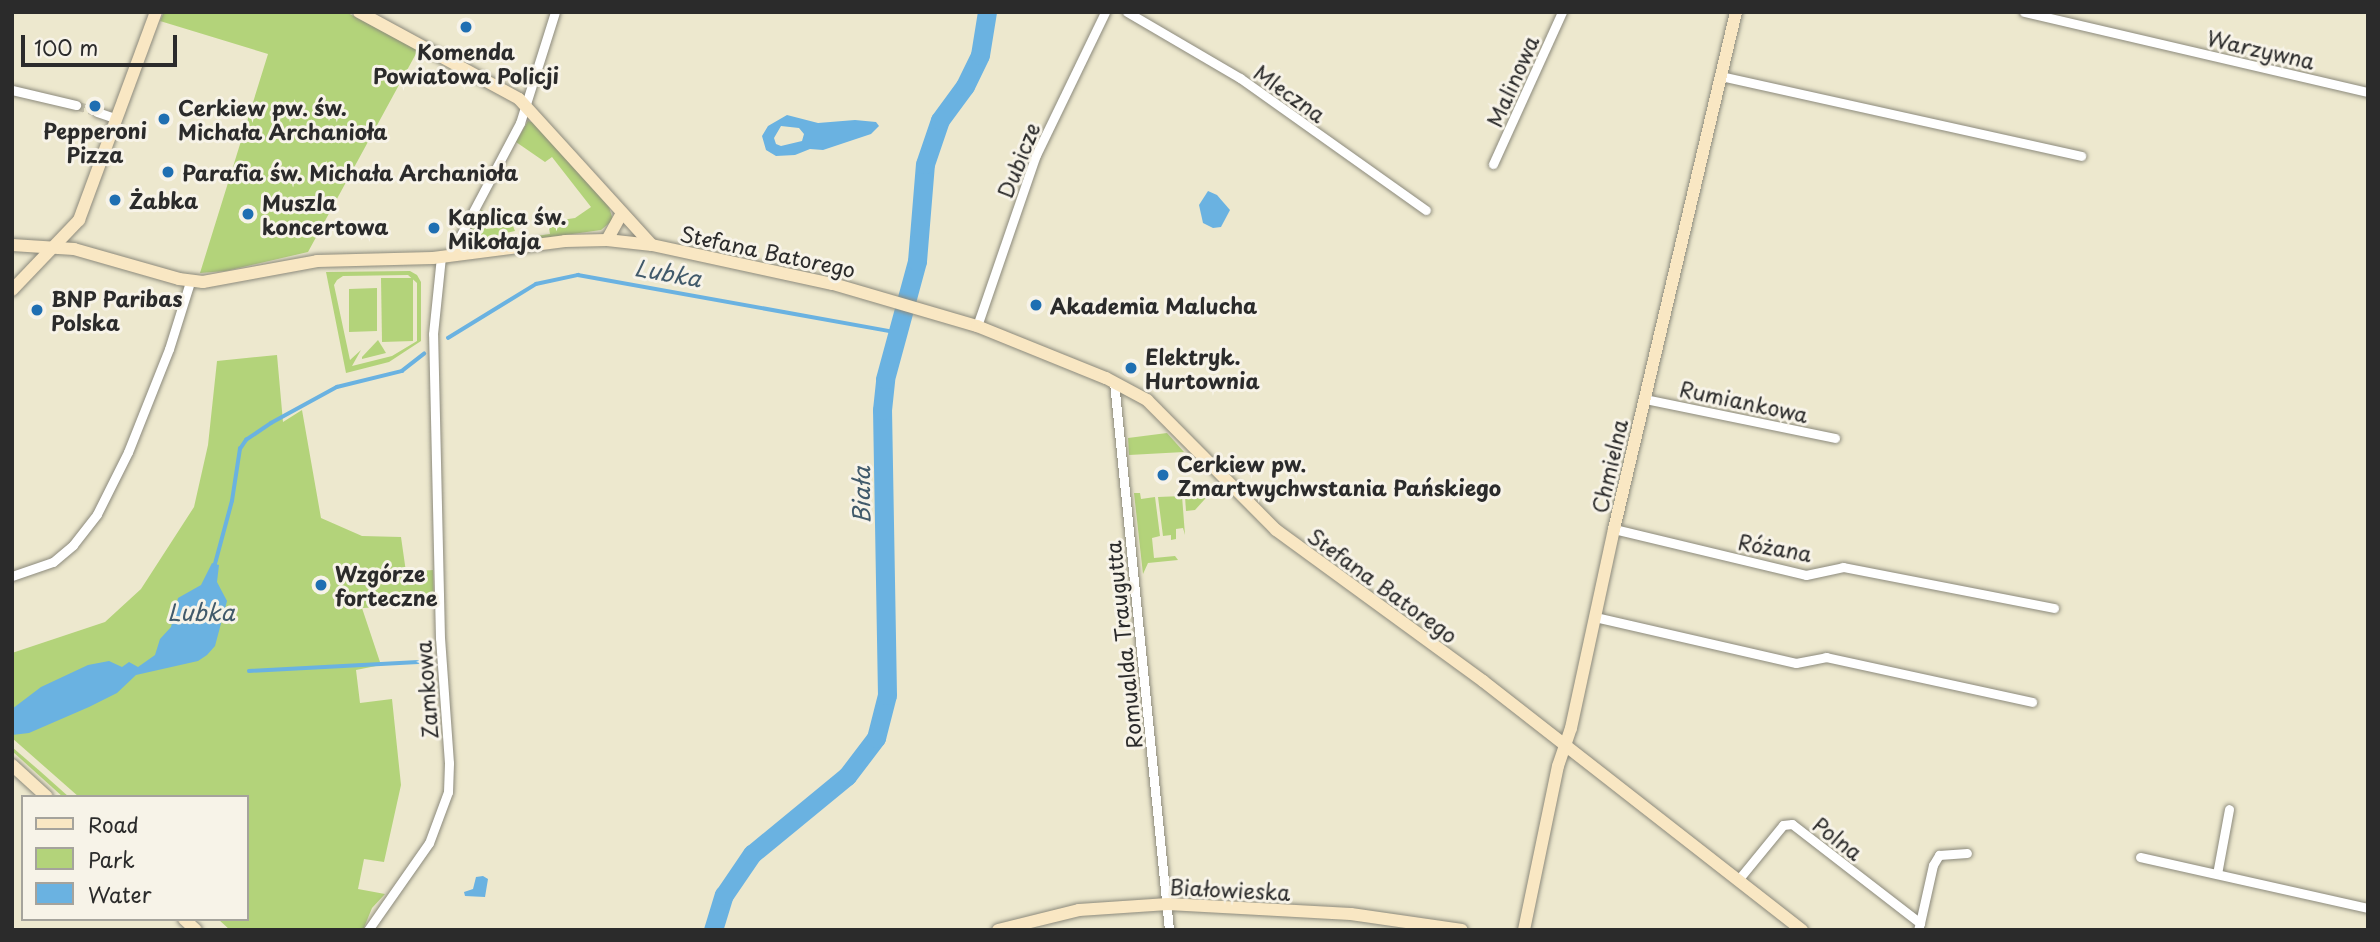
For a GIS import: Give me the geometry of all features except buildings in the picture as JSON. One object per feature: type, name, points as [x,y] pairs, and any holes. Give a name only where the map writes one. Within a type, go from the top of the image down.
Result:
[{"type":"street","points":[[12,290],[54,248],[84,209],[156,12]]},
{"type":"street","points":[[359,12],[510,93],[525,104],[652,245]]},
{"type":"street","name":"Zamkowa","points":[[368,930],[429,843],[448,792],[440,638],[433,334],[448,257],[520,123],[555,12]]},
{"type":"street","name":"Dubicze","points":[[977,326],[1036,155],[1105,12]]},
{"type":"street","name":"Mleczna","points":[[1127,12],[1240,78],[1426,210]]},
{"type":"street","name":"Malinowa","points":[[1493,164],[1562,12]]},
{"type":"street","name":"Chmielna","points":[[1524,930],[1614,529],[1736,12]]},
{"type":"street","name":"Warzywna","points":[[2024,12],[2368,92]]},
{"type":"street","points":[[1721,76],[2081,156]]},
{"type":"street","points":[[12,90],[76,105]]},
{"type":"street","points":[[97,112],[117,119]]},
{"type":"street","points":[[607,240],[622,213]]},
{"type":"street","name":"Stefana Batorego","points":[[12,245],[85,251],[190,282],[226,280],[317,261],[448,257],[565,242],[607,240],[652,245],[875,295],[977,326],[1139,394],[1159,409],[1276,530],[1464,667],[1802,930]]},
{"type":"street","points":[[12,576],[52,562],[73,545],[97,514],[128,452],[170,349],[190,282]]},
{"type":"street","name":"Romualda Traugutta","points":[[1114,382],[1169,930]]},
{"type":"street","name":"Rumiankowa","points":[[1645,399],[1835,438]]},
{"type":"street","name":"Różana","points":[[1614,529],[1806,575],[1843,567],[2054,608]]},
{"type":"street","points":[[1595,617],[1796,663],[1826,657],[2032,702]]},
{"type":"street","points":[[12,765],[45,795]]},
{"type":"street","points":[[2217,874],[2229,809]]},
{"type":"street","name":"Polna","points":[[1738,880],[1783,825],[1792,824],[1919,927]]},
{"type":"street","points":[[1919,927],[1933,865],[1939,855],[1967,853]]},
{"type":"street","points":[[2140,857],[2368,908]]},
{"type":"street","name":"Białowieska","points":[[998,930],[1079,910],[1168,904],[1462,930]]},
{"type":"green space","points":[[164,12],[346,12],[418,50],[308,252],[226,271],[200,273],[268,54],[160,21]]},
{"type":"green space","points":[[528,121],[535,123],[609,207],[613,220],[601,230],[464,249],[462,245],[481,210],[501,216],[485,222],[486,229],[513,226],[515,231],[506,233],[508,240],[550,234],[548,222],[575,218],[591,207],[552,157],[545,162],[516,142]]},
{"type":"green space","points":[[410,271],[417,275],[421,282],[421,341],[389,362],[346,373],[326,272]],"holes":[[[408,275],[417,283],[417,341],[392,356],[352,366],[361,350],[350,360],[334,285],[337,280],[343,276]]]},
{"type":"green space","points":[[381,278],[413,278],[413,341],[382,342]]},
{"type":"green space","points":[[377,288],[377,331],[349,332],[349,289]]},
{"type":"green space","points":[[378,340],[386,353],[362,359],[362,357]]},
{"type":"green space","points":[[277,355],[283,422],[302,410],[321,518],[362,536],[401,537],[406,572],[433,570],[434,605],[362,608],[381,665],[356,670],[360,703],[392,699],[401,785],[384,862],[364,859],[358,889],[385,894],[372,908],[363,930],[230,930],[220,921],[248,921],[248,795],[77,795],[12,738],[12,653],[105,622],[141,589],[194,507],[208,445],[217,361]]},
{"type":"green space","points":[[1167,433],[1184,452],[1129,455],[1128,438]]},
{"type":"green space","points":[[1195,486],[1214,489],[1195,510],[1186,511],[1185,496]]},
{"type":"green space","points":[[1134,493],[1140,493],[1141,499],[1155,497],[1160,536],[1152,538],[1154,558],[1175,556],[1178,560],[1148,563],[1143,574]]},
{"type":"green space","points":[[1182,496],[1185,535],[1183,528],[1176,529],[1176,539],[1171,540],[1171,535],[1163,536],[1158,497]]},
{"type":"green space","points":[[12,747],[67,795],[61,795],[12,751]]},
{"type":"water","points":[[787,115],[818,123],[855,120],[876,122],[879,126],[871,134],[823,150],[810,149],[795,155],[776,156],[766,150],[762,136],[768,126]],"holes":[[[781,126],[799,128],[804,134],[802,141],[781,146],[776,144],[774,138]]]},
{"type":"water","points":[[1208,191],[1217,195],[1230,210],[1221,227],[1213,228],[1203,223],[1199,205]]},
{"type":"water","name":"Lubka","points":[[212,563],[219,565],[217,582],[227,601],[215,646],[207,655],[198,661],[136,675],[117,693],[89,707],[29,733],[12,735],[12,709],[41,687],[88,665],[109,661],[122,667],[129,662],[138,667],[155,655],[160,639],[171,627],[178,598],[201,585]]},
{"type":"water","points":[[483,876],[488,879],[485,897],[465,896],[464,892],[473,889],[476,877]]},
{"type":"waterway","name":"Biała","points":[[713,930],[724,895],[752,854],[847,776],[876,738],[887,695],[882,410],[885,379],[917,261],[925,164],[940,120],[965,86],[980,55],[987,12]]},
{"type":"waterway","name":"Lubka","points":[[448,338],[536,284],[578,275],[895,332]]},
{"type":"waterway","name":"Lubka","points":[[215,564],[232,501],[240,449],[246,440],[271,423],[337,387],[402,371],[424,354]]},
{"type":"waterway","points":[[249,671],[423,662]]},
{"type":"tunnel","points":[[76,105],[97,112]]},
{"type":"place","name":"Komenda Powiatowa Policji","points":[[466,27]]},
{"type":"place","name":"Pepperoni Pizza","points":[[95,106]]},
{"type":"place","name":"Cerkiew pw. św. Michała Archanioła","points":[[164,119]]},
{"type":"place","name":"Parafia św. Michała Archanioła","points":[[168,172]]},
{"type":"place","name":"Żabka","points":[[115,200]]},
{"type":"place","name":"Muszla koncertowa","points":[[248,214]]},
{"type":"place","name":"Kaplica św. Mikołaja","points":[[434,228]]},
{"type":"place","name":"Akademia Malucha","points":[[1036,305]]},
{"type":"place","name":"BNP Paribas Polska","points":[[37,310]]},
{"type":"place","name":"Elektryk. Hurtownia","points":[[1131,368]]},
{"type":"place","name":"Cerkiew pw. Zmartwychwstania Pańskiego","points":[[1163,475]]},
{"type":"place","name":"Wzgórze forteczne","points":[[321,585]]}]
